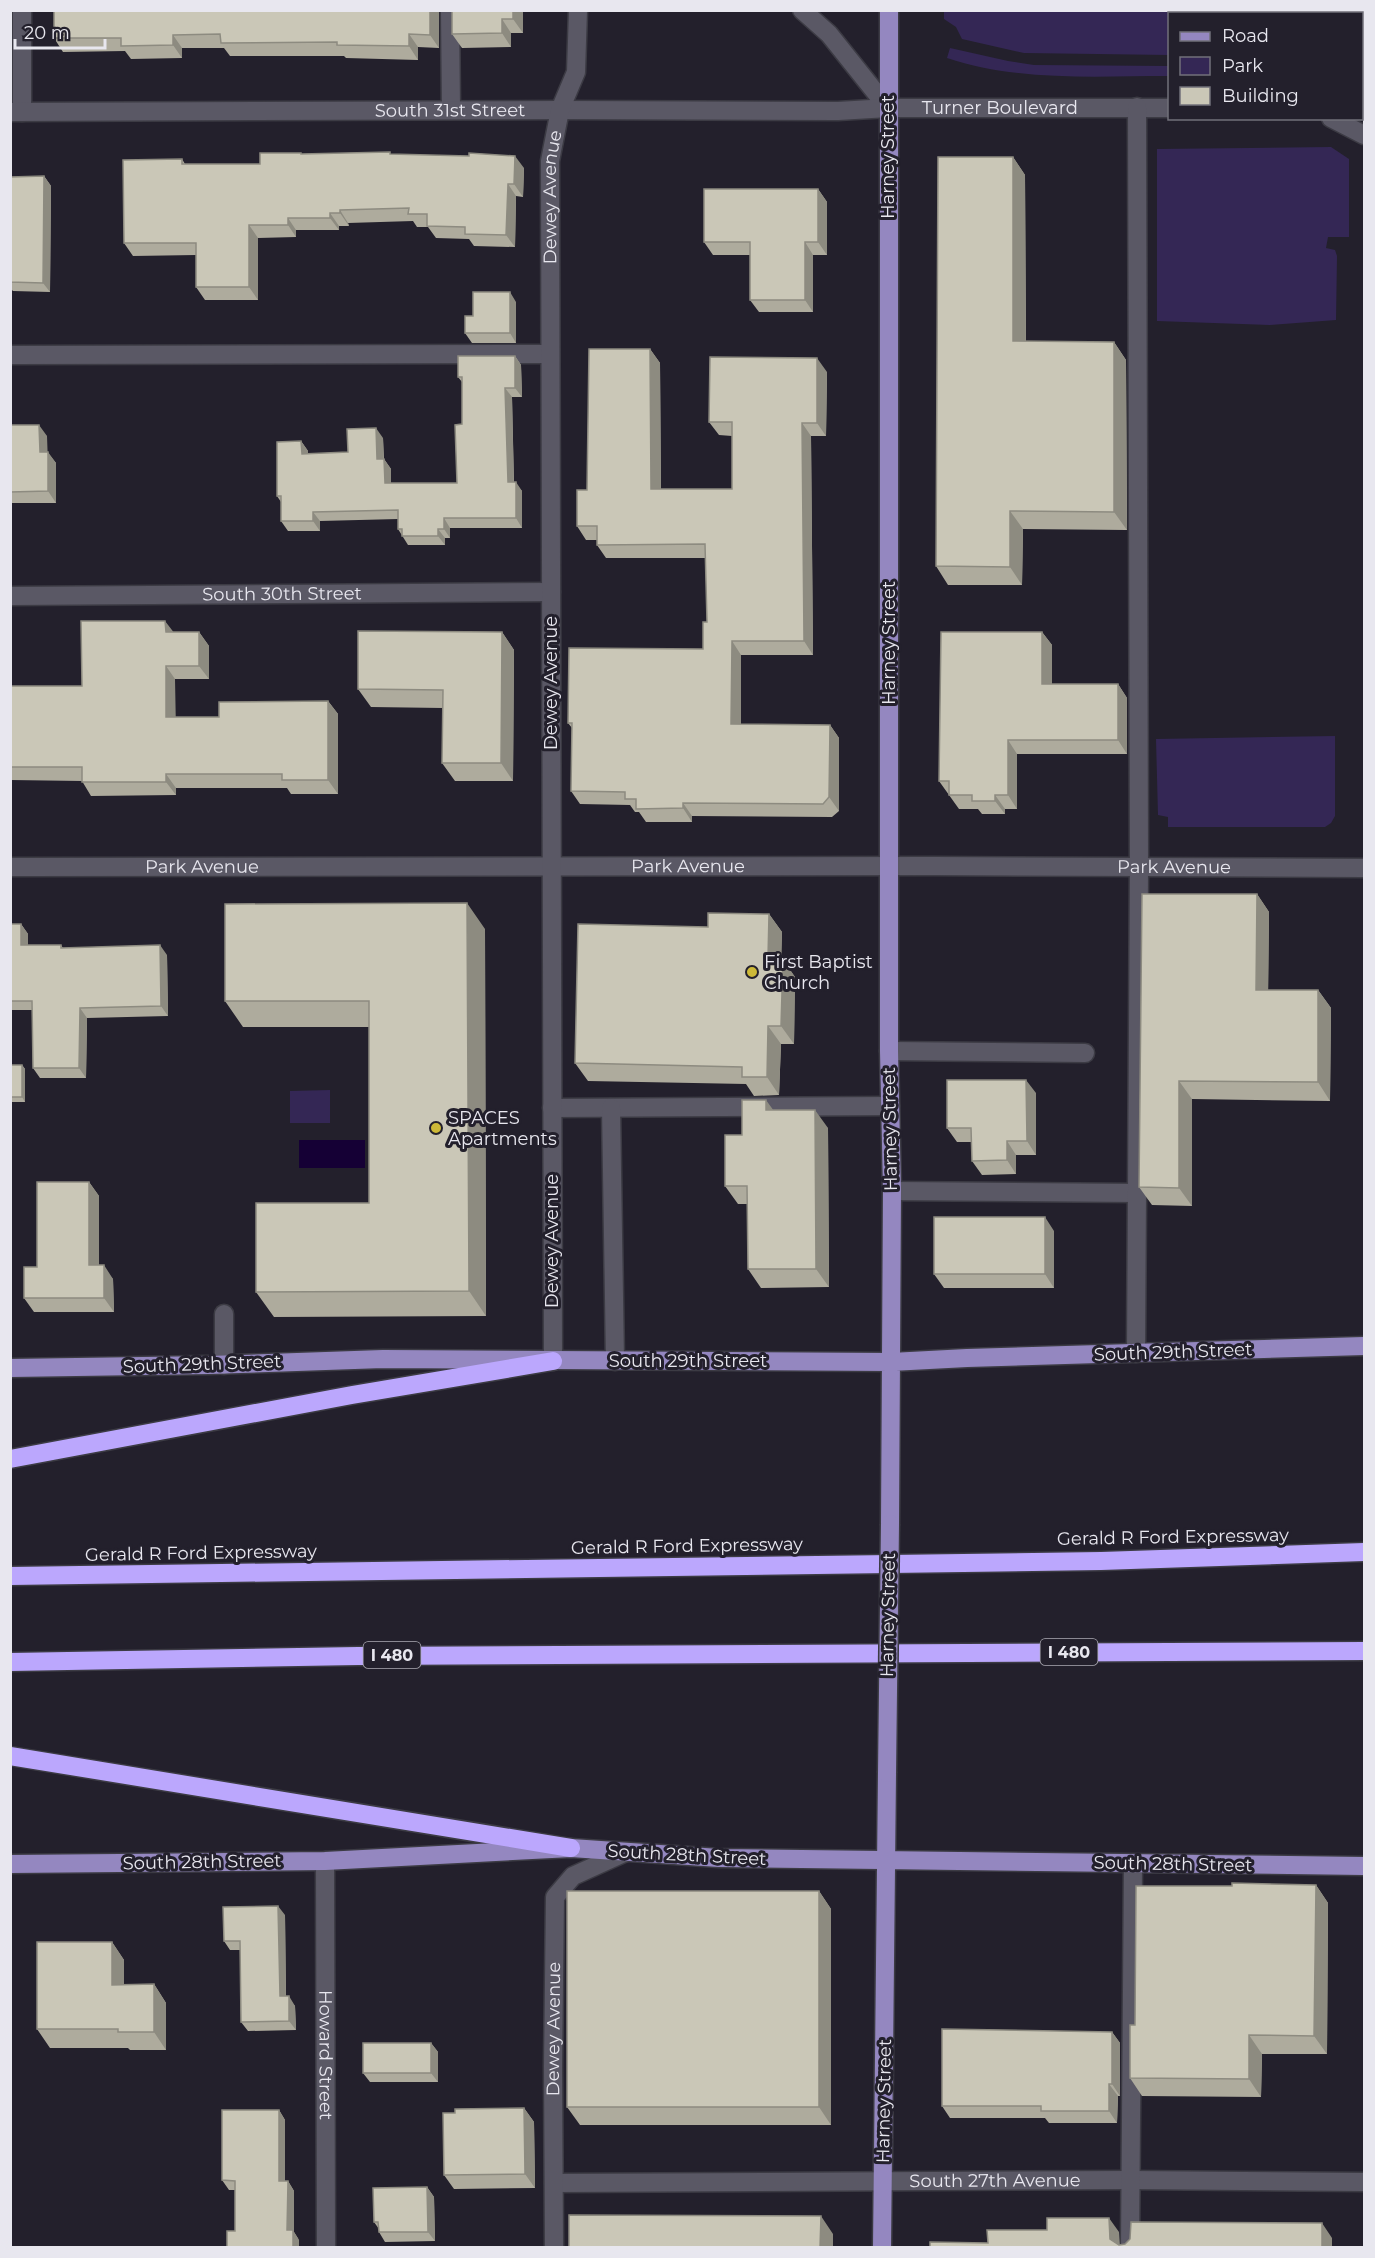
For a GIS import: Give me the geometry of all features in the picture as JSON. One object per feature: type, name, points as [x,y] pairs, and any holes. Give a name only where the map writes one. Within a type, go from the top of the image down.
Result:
[{"type":"highway","points":[[10,1459],[352,1395],[553,1361]]},
{"type":"highway","name":"Gerald R Ford Expressway","points":[[10,1576],[1101,1561],[1365,1552]]},
{"type":"highway","name":"I 480","points":[[10,1662],[370,1655],[1365,1651]]},
{"type":"highway","points":[[10,1756],[571,1848]]},
{"type":"main road","name":"Harney Street","points":[[882,2247],[891,1418],[889,10]]},
{"type":"main road","name":"South 29th Street","points":[[10,1368],[224,1365],[383,1359],[891,1362],[1365,1346]]},
{"type":"main road","name":"South 28th Street","points":[[10,1864],[325,1861],[571,1848],[719,1858],[1365,1866]]},
{"type":"street","points":[[16,112],[22,10]]},
{"type":"street","points":[[450,10],[451,110]]},
{"type":"street","name":"Dewey Avenue","points":[[553,1361],[550,161],[560,110],[576,72],[578,10]]},
{"type":"street","points":[[801,10],[829,34],[888,108]]},
{"type":"street","points":[[1136,1353],[1139,866],[1137,107]]},
{"type":"street","name":"South 31st Street","points":[[16,112],[838,111],[888,108]]},
{"type":"street","name":"Turner Boulevard","points":[[888,108],[1168,108]]},
{"type":"street","points":[[1335,120],[1365,135]]},
{"type":"street","points":[[10,355],[550,354]]},
{"type":"street","name":"South 30th Street","points":[[10,596],[551,592]]},
{"type":"street","name":"Park Avenue","points":[[10,867],[1139,866],[1365,868]]},
{"type":"street","points":[[889,1051],[1085,1053]]},
{"type":"street","points":[[552,1108],[890,1106]]},
{"type":"street","points":[[611,1108],[615,1361]]},
{"type":"street","points":[[891,1191],[1137,1193]]},
{"type":"street","points":[[224,1314],[224,1365]]},
{"type":"street","name":"Dewey Avenue","points":[[554,2247],[555,1897],[573,1876],[626,1852]]},
{"type":"street","name":"Howard Street","points":[[325,1861],[326,2247]]},
{"type":"street","points":[[1130,2247],[1133,1864]]},
{"type":"street","name":"South 27th Avenue","points":[[554,2183],[1130,2180],[1365,2182]]},
{"type":"green space","points":[[944,10],[1244,11],[1168,12],[1168,55],[1024,53],[962,39],[956,27],[944,19]]},
{"type":"green space","points":[[1344,10],[1344,12],[1251,11]]},
{"type":"green space","points":[[950,48],[1034,65],[1168,66],[1168,76],[1085,77],[1029,74],[974,66],[947,58]]},
{"type":"green space","points":[[1331,147],[1349,159],[1349,237],[1328,237],[1326,248],[1335,250],[1337,256],[1336,320],[1270,325],[1157,321],[1157,149]]},
{"type":"green space","points":[[1335,736],[1335,816],[1325,827],[1168,827],[1168,817],[1158,815],[1156,739]]},
{"type":"green space","points":[[330,1090],[330,1123],[290,1123],[290,1091]]},
{"type":"shaded area","points":[[299,1140],[365,1140],[365,1168],[299,1168]]},
{"type":"building","points":[[54,10],[430,10],[430,35],[409,34],[409,46],[337,45],[337,42],[221,43],[220,34],[173,35],[173,45],[121,46],[121,38],[54,38]]},
{"type":"building","points":[[452,10],[513,10],[513,19],[502,19],[502,33],[452,34]]},
{"type":"building","points":[[390,152],[390,154],[469,156],[469,153],[515,156],[514,184],[508,184],[506,235],[465,234],[465,227],[427,226],[427,214],[408,214],[409,208],[340,210],[340,213],[330,213],[330,218],[288,218],[288,225],[249,225],[249,287],[196,287],[196,243],[124,243],[123,160],[182,159],[182,164],[260,164],[260,153]]},
{"type":"building","points":[[938,157],[1013,157],[1013,341],[1114,342],[1114,512],[1010,511],[1010,567],[936,566]]},
{"type":"building","points":[[44,176],[43,283],[10,282],[10,177]]},
{"type":"building","points":[[704,189],[818,189],[818,242],[805,242],[805,300],[750,300],[750,242],[704,242]]},
{"type":"building","points":[[473,292],[510,292],[510,333],[465,333],[465,316],[473,316]]},
{"type":"building","points":[[589,349],[650,349],[651,489],[732,489],[732,422],[709,422],[710,357],[817,358],[817,423],[802,423],[804,641],[732,641],[731,724],[830,725],[829,797],[823,804],[683,803],[683,808],[636,809],[636,799],[625,799],[625,792],[571,791],[572,723],[568,723],[569,648],[703,649],[703,622],[707,622],[705,544],[597,545],[597,526],[577,526],[577,490],[587,490]]},
{"type":"building","points":[[458,356],[515,356],[515,388],[505,388],[508,482],[516,482],[516,518],[444,518],[444,529],[438,529],[438,536],[402,536],[402,529],[398,529],[398,510],[313,512],[313,521],[281,521],[281,496],[277,496],[277,442],[301,441],[302,454],[348,452],[347,429],[376,428],[377,459],[384,459],[385,483],[457,483],[455,425],[462,424],[462,377],[458,377]]},
{"type":"building","points":[[10,425],[39,425],[40,452],[48,452],[48,491],[10,492]]},
{"type":"building","points":[[81,621],[165,621],[166,632],[199,632],[199,666],[166,666],[166,717],[219,717],[219,702],[328,701],[328,780],[282,780],[282,774],[166,774],[166,782],[82,782],[82,767],[10,767],[10,686],[82,686]]},
{"type":"building","points":[[358,631],[502,632],[501,763],[442,763],[443,690],[358,689]]},
{"type":"building","points":[[941,632],[1042,632],[1042,684],[1118,684],[1118,740],[1008,740],[1008,795],[995,795],[995,801],[972,801],[972,795],[949,795],[949,781],[939,781]]},
{"type":"building","points":[[1142,894],[1257,894],[1256,990],[1318,990],[1318,1082],[1179,1081],[1179,1188],[1139,1187]]},
{"type":"building","name":"SPACES Apartments","points":[[467,903],[469,1291],[256,1292],[256,1203],[369,1203],[369,1001],[225,1001],[225,904]]},
{"type":"building","points":[[708,913],[769,914],[768,958],[783,959],[781,1026],[768,1026],[767,1077],[742,1077],[742,1067],[575,1063],[578,924],[708,927]]},
{"type":"building","points":[[10,924],[21,924],[21,945],[61,945],[61,948],[160,945],[161,1006],[80,1008],[79,1068],[33,1068],[32,1001],[10,1001]]},
{"type":"building","points":[[10,1065],[22,1065],[22,1097],[10,1097]]},
{"type":"building","points":[[947,1080],[1026,1080],[1027,1141],[1007,1141],[1007,1160],[972,1161],[971,1128],[947,1128]]},
{"type":"building","points":[[742,1100],[766,1100],[766,1110],[815,1110],[816,1269],[748,1269],[747,1186],[725,1186],[725,1135],[742,1135]]},
{"type":"building","points":[[37,1182],[89,1182],[89,1265],[104,1265],[104,1298],[24,1298],[24,1267],[37,1267]]},
{"type":"building","points":[[934,1217],[1045,1217],[1045,1274],[934,1274]]},
{"type":"building","points":[[1232,1883],[1316,1885],[1314,2036],[1249,2035],[1249,2079],[1130,2078],[1130,2025],[1135,2025],[1136,1886],[1232,1886]]},
{"type":"building","points":[[567,1891],[819,1891],[819,2107],[567,2107]]},
{"type":"building","points":[[278,1906],[280,1996],[289,1996],[289,2021],[241,2022],[240,1941],[224,1941],[223,1907]]},
{"type":"building","points":[[37,1942],[112,1942],[112,1985],[154,1984],[154,2032],[118,2032],[118,2029],[37,2029]]},
{"type":"building","points":[[942,2029],[1112,2032],[1112,2084],[1109,2084],[1109,2111],[1041,2111],[1041,2106],[942,2106]]},
{"type":"building","points":[[363,2043],[431,2043],[431,2073],[363,2073]]},
{"type":"building","points":[[524,2108],[525,2174],[444,2175],[443,2113],[455,2113],[455,2109]]},
{"type":"building","points":[[222,2110],[279,2110],[279,2181],[288,2181],[287,2230],[293,2230],[293,2247],[227,2247],[227,2231],[235,2231],[235,2181],[222,2180]]},
{"type":"building","points":[[427,2187],[428,2232],[379,2232],[378,2222],[374,2222],[373,2188]]},
{"type":"building","points":[[569,2215],[821,2216],[820,2247],[569,2247]]},
{"type":"building","points":[[1047,2218],[1109,2218],[1110,2239],[1119,2245],[1125,2244],[1130,2239],[1131,2222],[1322,2223],[1322,2247],[930,2247],[930,2242],[988,2243],[987,2230],[1047,2230]]},
{"type":"place","name":"First Baptist Church","points":[[752,972]]},
{"type":"place","name":"SPACES Apartments","points":[[436,1128]]}]
